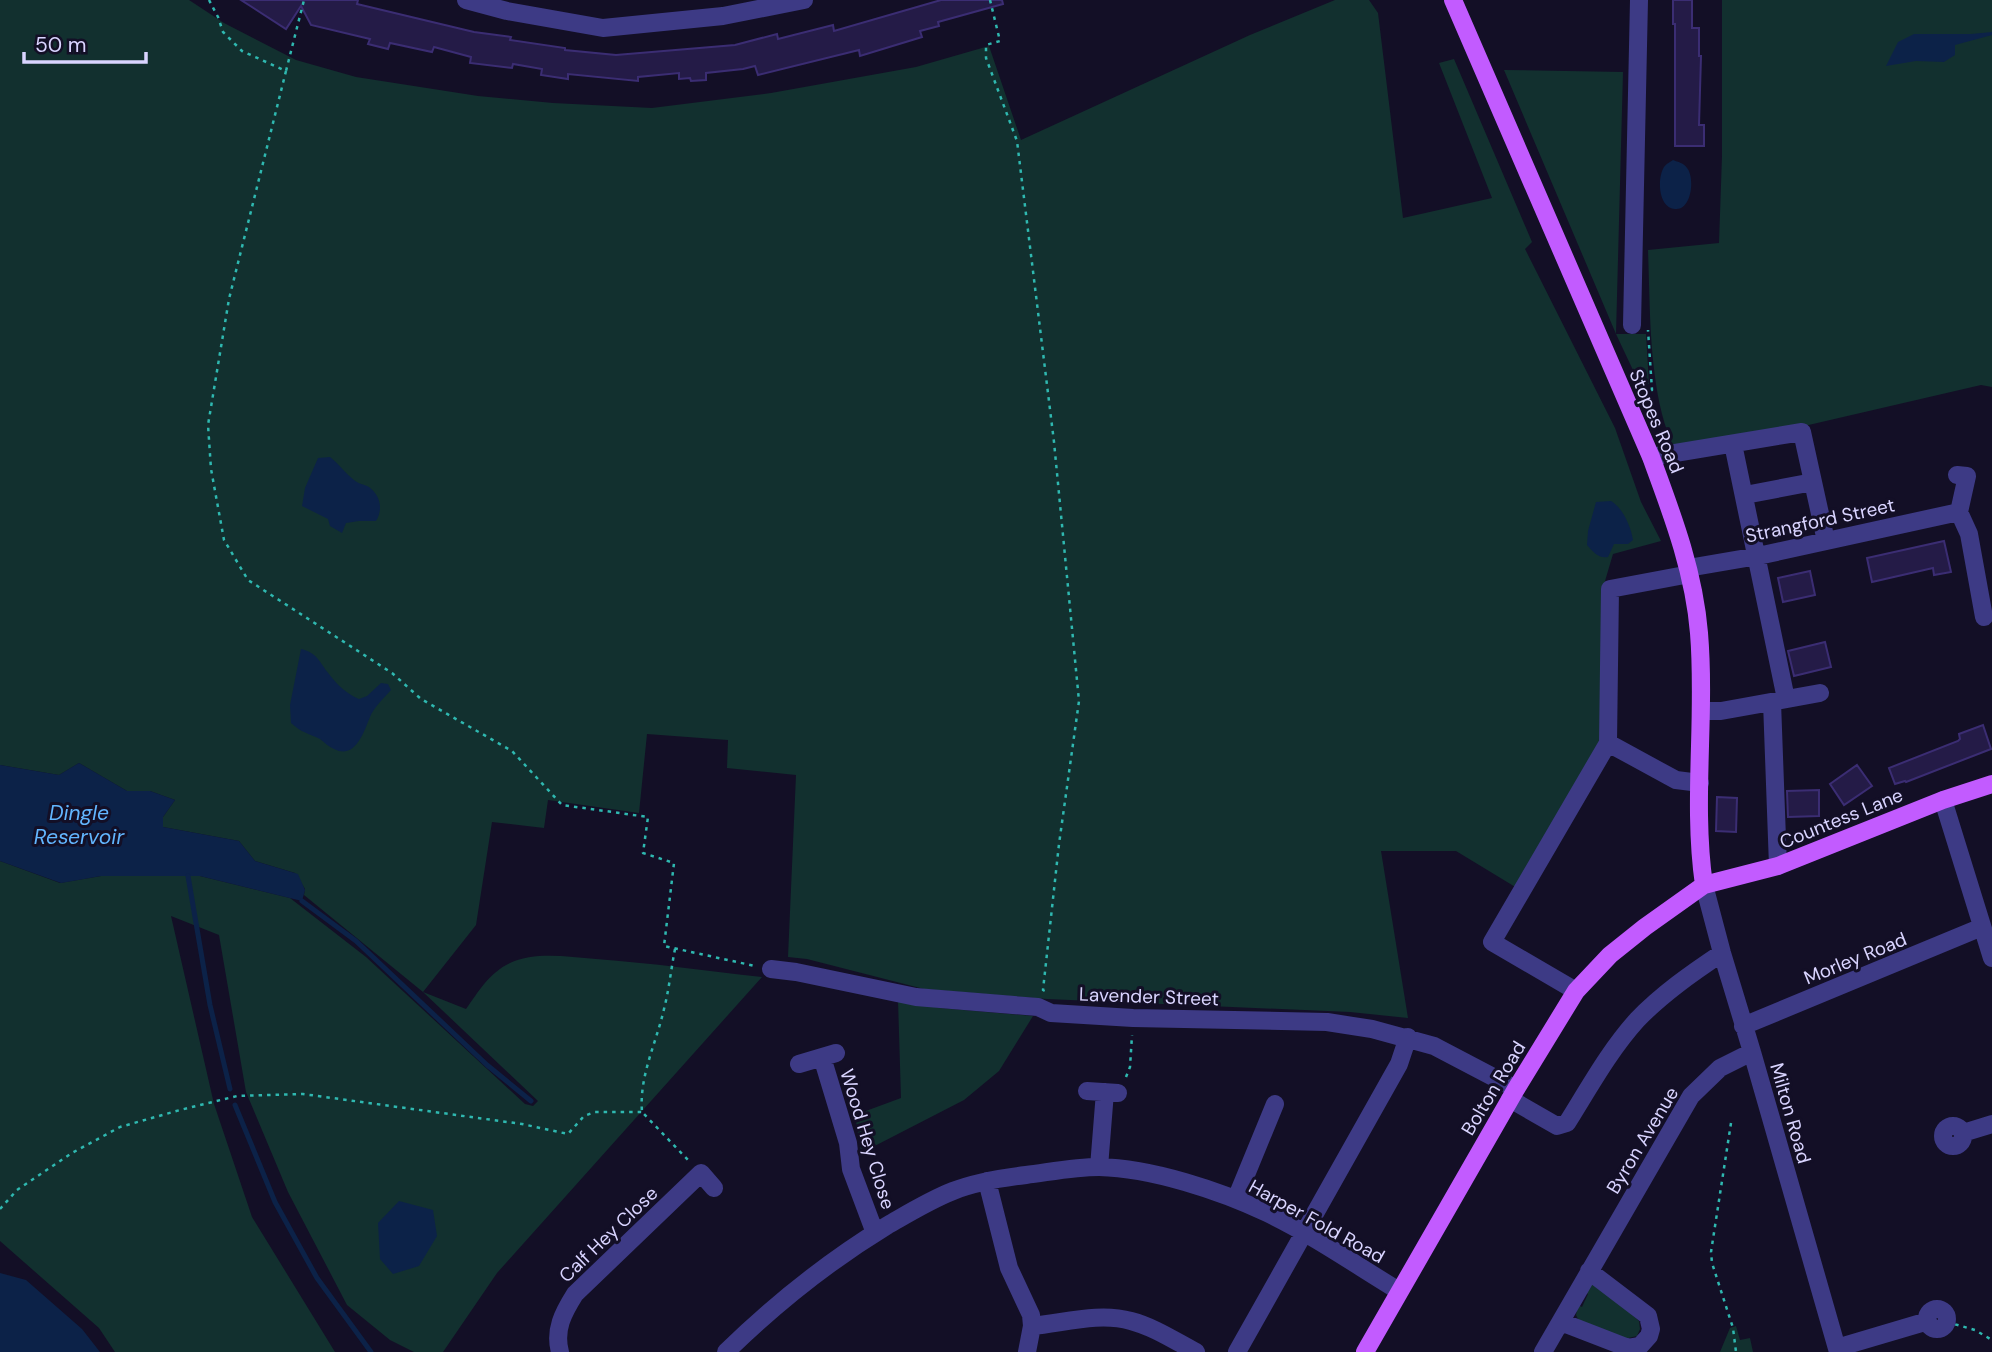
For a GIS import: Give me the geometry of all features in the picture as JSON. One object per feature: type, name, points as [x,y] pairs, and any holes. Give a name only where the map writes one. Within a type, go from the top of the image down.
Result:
[{"type":"main road","name":"Stopes Road","points":[[1453,0],[1651,457],[1675,520],[1689,571],[1699,631],[1702,711],[1698,839],[1704,885]]},
{"type":"main road","name":"Countess Lane","points":[[1704,885],[1778,866],[1943,800],[1992,784]]},
{"type":"main road","name":"Bolton Road","points":[[1365,1352],[1513,1094],[1576,991],[1610,955],[1704,885]]},
{"type":"street","points":[[466,0],[508,5],[603,28],[722,8],[804,0]]},
{"type":"street","points":[[1632,325],[1639,0]]},
{"type":"street","points":[[1651,457],[1802,432],[1826,541]]},
{"type":"street","points":[[1733,444],[1758,556],[1779,700],[1778,866]]},
{"type":"street","points":[[1957,475],[1966,476],[1959,512],[1969,534],[1983,617]]},
{"type":"street","points":[[1745,495],[1813,482]]},
{"type":"street","name":"Strangford Street","points":[[1608,743],[1610,589],[1959,512]]},
{"type":"street","points":[[1702,711],[1721,711],[1820,693]]},
{"type":"street","points":[[1576,991],[1492,942],[1608,743],[1675,780],[1700,783]]},
{"type":"street","points":[[1943,800],[1992,958]]},
{"type":"street","name":"Milton Road","points":[[1704,885],[1837,1350]]},
{"type":"street","name":"Morley Road","points":[[1743,1026],[1982,928]]},
{"type":"street","name":"Lavender Street","points":[[771,969],[916,998],[1038,1007],[1051,1013],[1133,1018],[1327,1022],[1372,1028],[1434,1046],[1513,1094],[1557,1126],[1562,1126],[1567,1123],[1604,1062],[1638,1020],[1664,996],[1722,953]]},
{"type":"street","points":[[1237,1352],[1399,1064],[1408,1038]]},
{"type":"street","name":"Byron Avenue","points":[[1543,1352],[1691,1096],[1720,1068],[1752,1052]]},
{"type":"street","name":"Wood Hey Close","points":[[799,1064],[829,1055],[851,1169],[875,1233]]},
{"type":"street","points":[[1099,1167],[1104,1092]]},
{"type":"street","points":[[1236,1199],[1266,1111]]},
{"type":"street","points":[[1963,1133],[1992,1124]]},
{"type":"street","name":"Harper Fold Road","points":[[726,1352],[757,1321],[850,1249],[932,1200],[954,1190],[987,1181],[1099,1167],[1133,1170],[1236,1199],[1304,1233],[1399,1291]]},
{"type":"street","points":[[701,1173],[714,1188]]},
{"type":"street","name":"Calf Hey Close","points":[[561,1352],[557,1340],[559,1323],[575,1294],[701,1173]]},
{"type":"street","points":[[987,1181],[1009,1268],[1027,1305],[1032,1326],[1027,1352]]},
{"type":"street","points":[[1561,1322],[1628,1348],[1640,1346],[1649,1336],[1651,1329],[1648,1316],[1589,1271]]},
{"type":"street","points":[[1032,1326],[1113,1318],[1148,1327],[1200,1349]]},
{"type":"street","points":[[1837,1350],[1928,1321],[1931,1327],[1937,1329],[1944,1327],[1947,1322]]},
{"type":"path","points":[[209,0],[219,17],[223,32],[242,51],[286,71]]},
{"type":"path","points":[[304,0],[229,299],[208,425],[211,469],[224,540],[248,580],[392,673],[421,699],[512,751],[562,805],[648,817],[643,853],[674,863],[664,946],[771,969]]},
{"type":"path","points":[[990,0],[1000,41],[986,45],[986,58],[1017,141],[1054,442],[1079,701],[1059,844],[1043,990],[1052,996],[1051,1013]]},
{"type":"path","points":[[1627,404],[1653,390],[1648,329],[1632,325]]},
{"type":"path","points":[[675,948],[664,1011],[643,1080],[642,1112],[701,1173]]},
{"type":"path","points":[[1104,1092],[1130,1067],[1133,1018]]},
{"type":"path","points":[[0,1209],[17,1190],[72,1153],[120,1128],[237,1096],[303,1094],[522,1124],[568,1134],[584,1116],[594,1112],[642,1112]]},
{"type":"path","points":[[1731,1123],[1712,1263],[1733,1328],[1736,1352]]},
{"type":"path","points":[[1947,1322],[1975,1330],[1992,1340]]},
{"type":"green space","points":[[0,0],[189,0],[224,23],[296,60],[356,77],[478,96],[652,108],[771,93],[916,67],[989,46],[1021,140],[1250,35],[1335,0],[1369,0],[1378,13],[1403,218],[1492,198],[1439,63],[1454,59],[1532,242],[1525,249],[1615,428],[1641,502],[1661,541],[1613,554],[1605,581],[1603,741],[1517,888],[1456,851],[1381,851],[1408,1018],[1350,1012],[1047,999],[924,989],[807,959],[788,957],[796,775],[727,768],[728,740],[647,734],[639,813],[548,800],[544,828],[492,822],[476,925],[423,992],[304,895],[305,889],[295,873],[255,861],[239,841],[163,827],[163,817],[175,800],[150,791],[127,791],[79,763],[59,775],[0,765]]},
{"type":"green space","points":[[1722,0],[1992,0],[1992,387],[1981,385],[1787,430],[1674,451],[1662,414],[1655,374],[1648,250],[1719,243]]},
{"type":"green space","points":[[1504,70],[1623,72],[1616,334]]},
{"type":"green space","points":[[1616,334],[1646,334],[1649,384],[1640,385]]},
{"type":"green space","points":[[0,861],[60,883],[101,876],[200,876],[290,898],[366,957],[525,1104],[533,1106],[538,1101],[423,992],[466,1009],[485,983],[503,967],[520,959],[541,956],[617,961],[762,977],[497,1273],[443,1352],[414,1352],[390,1340],[347,1305],[288,1192],[246,1092],[219,935],[171,916],[214,1104],[252,1217],[335,1352],[115,1352],[99,1328],[0,1241]]},
{"type":"green space","points":[[898,1000],[940,1008],[1033,1016],[999,1071],[964,1100],[861,1153],[855,1115],[901,1098]]},
{"type":"green space","points":[[1589,1282],[1616,1300],[1639,1321],[1637,1336],[1624,1339],[1580,1323],[1576,1315],[1578,1305],[1582,1307],[1588,1294],[1585,1292]]},
{"type":"green space","points":[[1736,1326],[1740,1340],[1750,1338],[1753,1352],[1720,1352],[1730,1328]]},
{"type":"water","points":[[1992,32],[1992,35],[1955,45],[1955,55],[1944,62],[1916,61],[1886,66],[1898,42],[1914,34]]},
{"type":"water","points":[[1673,160],[1687,168],[1691,178],[1690,193],[1685,205],[1675,209],[1665,204],[1660,192],[1664,167]]},
{"type":"water","points":[[330,457],[376,495],[380,508],[376,521],[346,523],[342,533],[330,526],[328,519],[302,506],[305,488],[318,458]]},
{"type":"water","points":[[1611,501],[1626,518],[1633,540],[1628,544],[1614,544],[1608,557],[1602,557],[1587,545],[1588,531],[1596,502]]},
{"type":"water","points":[[301,649],[315,656],[350,695],[359,699],[367,696],[381,683],[388,684],[391,690],[374,710],[358,743],[348,751],[332,748],[291,723],[290,705]]},
{"type":"water","name":"Dingle Reservoir","points":[[79,763],[127,791],[150,791],[175,800],[163,817],[163,827],[239,841],[255,861],[298,874],[305,890],[302,901],[200,876],[101,876],[61,883],[0,861],[0,765],[59,775]]},
{"type":"water","points":[[399,1201],[433,1210],[437,1236],[419,1266],[393,1274],[380,1259],[378,1223]]},
{"type":"water","points":[[0,1273],[26,1280],[82,1329],[100,1352],[0,1352]]},
{"type":"building","points":[[241,0],[358,0],[357,4],[474,32],[511,37],[510,40],[565,50],[616,55],[735,45],[777,34],[778,39],[833,25],[834,31],[941,0],[1002,0],[1003,4],[938,22],[939,26],[920,31],[922,37],[860,56],[859,50],[758,75],[755,66],[706,73],[706,80],[679,79],[679,73],[638,77],[638,81],[568,74],[568,79],[541,75],[542,69],[513,64],[512,68],[470,63],[471,57],[434,47],[432,52],[390,43],[388,49],[368,44],[370,39],[311,25],[301,6],[286,29]]},
{"type":"building","points":[[1673,0],[1692,0],[1692,28],[1699,28],[1699,125],[1704,125],[1704,146],[1675,146]]},
{"type":"building","points":[[1944,541],[1951,572],[1934,575],[1933,568],[1872,582],[1867,558]]},
{"type":"building","points":[[1810,571],[1815,595],[1783,602],[1778,578]]},
{"type":"building","points":[[1825,642],[1831,667],[1794,676],[1788,651]]},
{"type":"building","points":[[1983,725],[1991,749],[1895,784],[1889,768],[1958,741],[1959,734]]},
{"type":"building","points":[[1857,765],[1872,786],[1844,805],[1830,784]]},
{"type":"building","points":[[1819,790],[1819,816],[1788,817],[1787,791]]},
{"type":"building","points":[[1717,797],[1737,798],[1736,832],[1716,831]]},
{"type":"waterway","points":[[188,876],[210,1005],[230,1089]]},
{"type":"waterway","points":[[302,901],[356,941],[487,1065],[531,1101]]},
{"type":"waterway","points":[[235,1105],[275,1202],[317,1278],[371,1352]]}]
